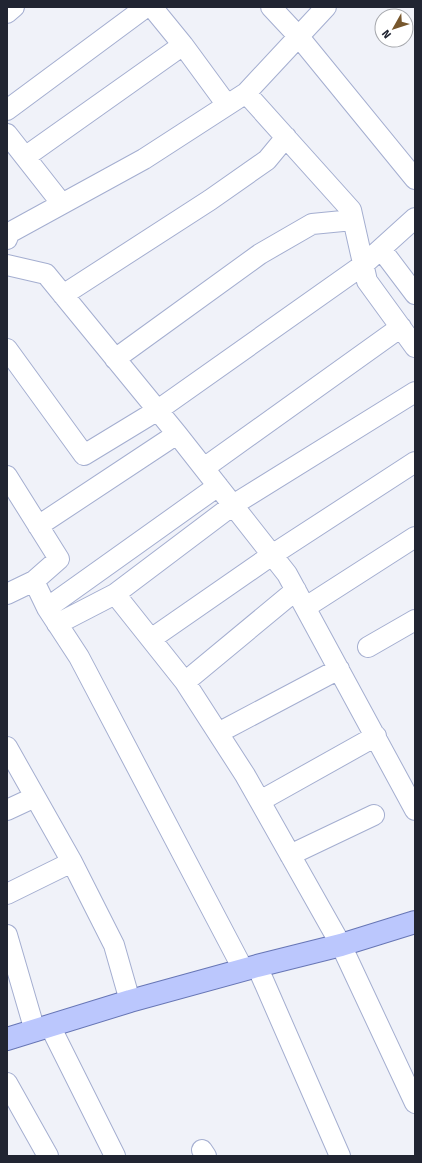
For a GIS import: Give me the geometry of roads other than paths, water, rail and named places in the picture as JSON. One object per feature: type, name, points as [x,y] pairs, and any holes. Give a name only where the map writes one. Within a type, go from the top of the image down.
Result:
[{"type":"main road","points":[[7,1039],[130,1001],[341,945],[415,922]]},
{"type":"street","points":[[7,12],[14,7]]},
{"type":"street","points":[[7,110],[146,7]]},
{"type":"street","points":[[152,7],[183,45],[227,105]]},
{"type":"street","points":[[271,7],[299,36],[415,179]]},
{"type":"street","points":[[7,239],[9,233],[144,159],[246,93],[326,7]]},
{"type":"street","points":[[25,157],[183,45]]},
{"type":"street","points":[[246,93],[351,210],[367,281],[415,347]]},
{"type":"street","points":[[7,134],[62,204]]},
{"type":"street","points":[[63,295],[210,200],[267,160],[286,137]]},
{"type":"street","points":[[7,349],[84,455],[158,410],[363,265],[415,218]]},
{"type":"street","points":[[116,359],[260,254],[312,224],[354,220]]},
{"type":"street","points":[[381,249],[415,294]]},
{"type":"street","points":[[7,265],[46,274],[158,410],[287,574],[415,810]]},
{"type":"street","points":[[204,468],[401,327]]},
{"type":"street","points":[[52,616],[115,594],[233,505],[415,392]]},
{"type":"street","points":[[38,526],[177,434]]},
{"type":"street","points":[[151,639],[272,555],[415,462]]},
{"type":"street","points":[[7,476],[59,559],[34,581],[7,594]]},
{"type":"street","points":[[52,616],[218,486]]},
{"type":"street","points":[[306,607],[415,537]]},
{"type":"street","points":[[34,581],[52,616],[79,657],[250,968],[340,1156]]},
{"type":"street","points":[[185,682],[296,590]]},
{"type":"street","points":[[115,594],[185,682],[260,801],[341,945],[415,1103]]},
{"type":"street","points":[[368,647],[415,620]]},
{"type":"street","points":[[218,733],[339,669]]},
{"type":"street","points":[[260,801],[376,736]]},
{"type":"street","points":[[7,747],[72,862],[114,945],[130,1001]]},
{"type":"street","points":[[7,810],[35,797]]},
{"type":"street","points":[[290,855],[374,815]]},
{"type":"street","points":[[7,894],[72,862]]},
{"type":"street","points":[[7,935],[42,1028],[115,1156]]},
{"type":"street","points":[[7,1083],[48,1156]]}]
